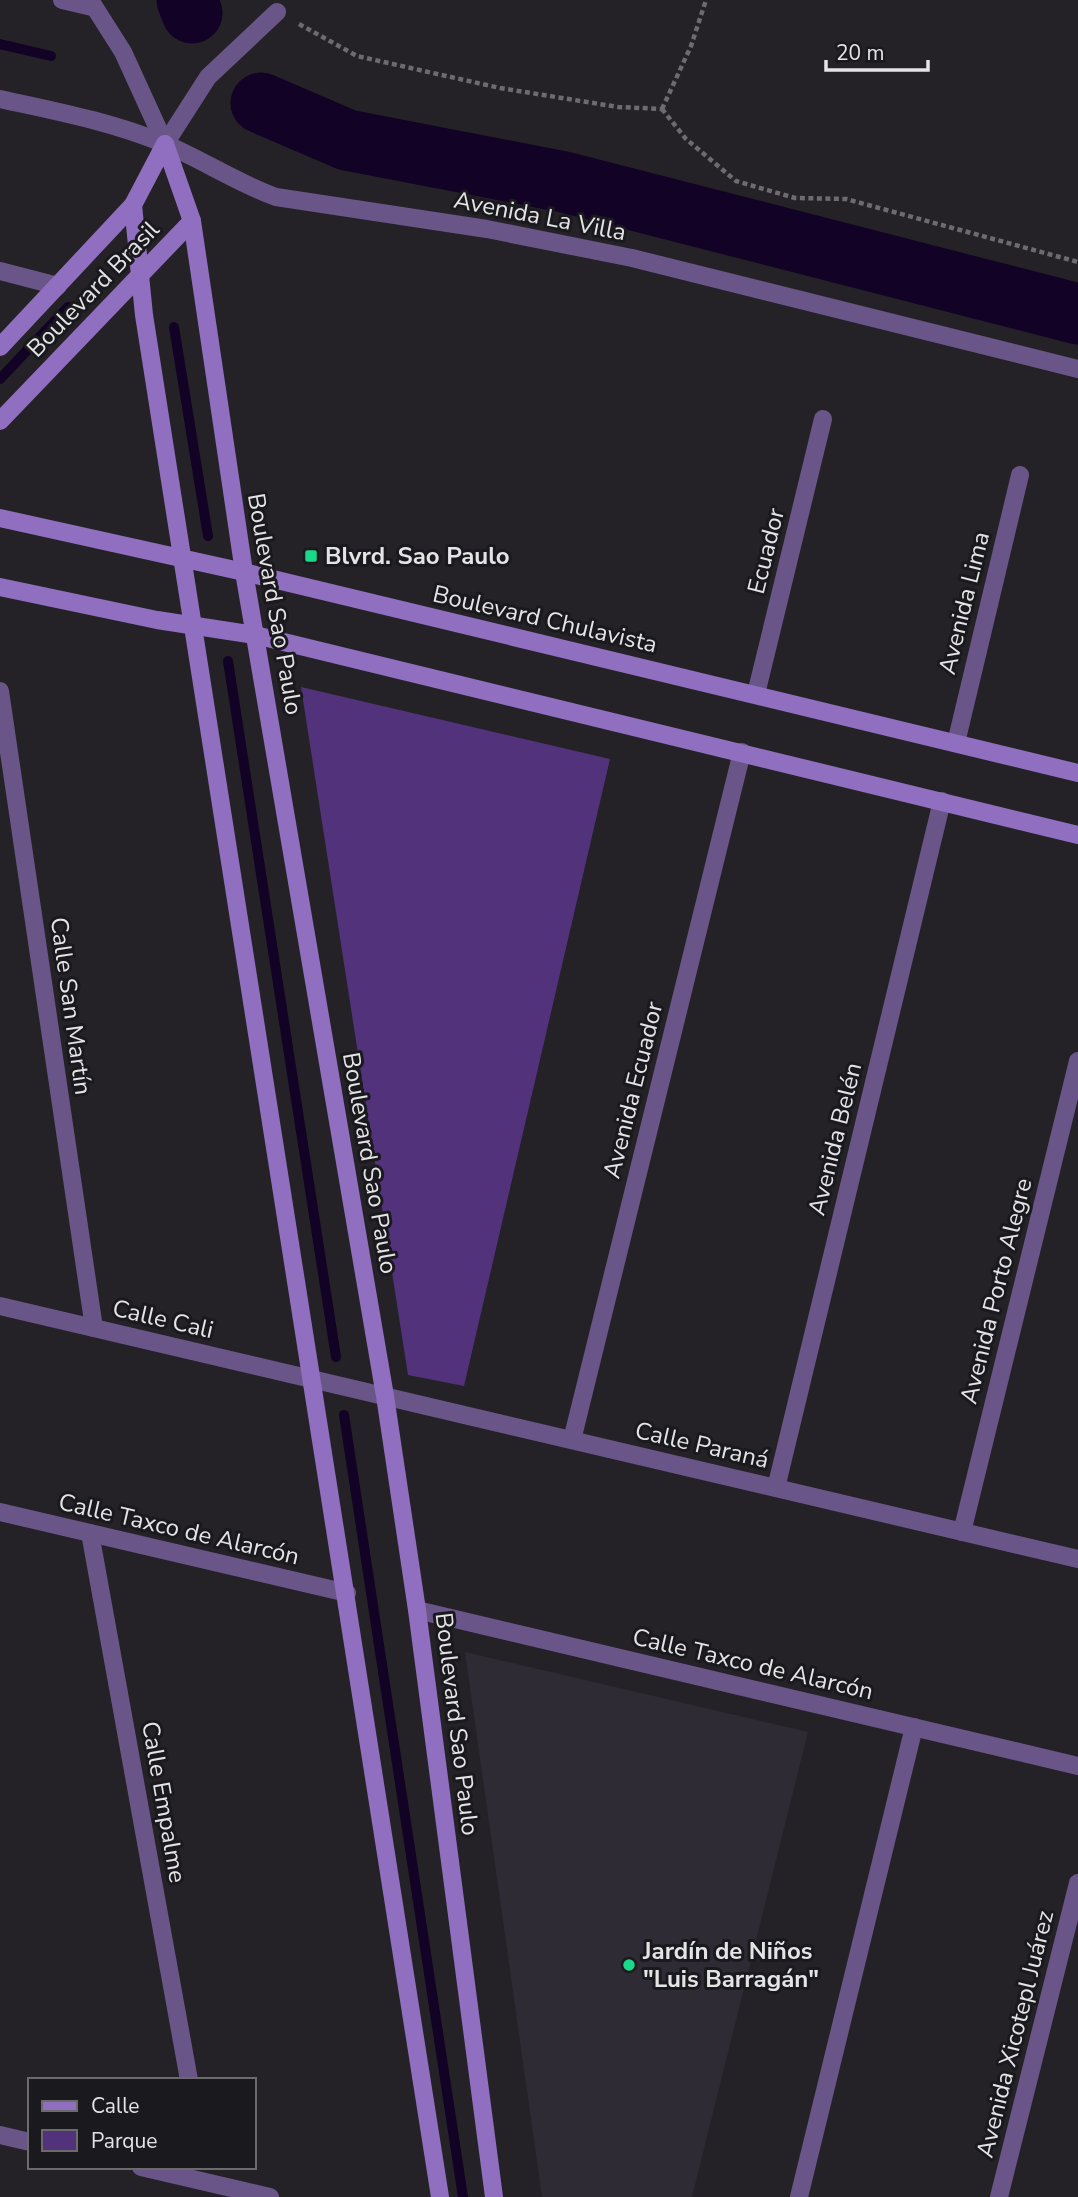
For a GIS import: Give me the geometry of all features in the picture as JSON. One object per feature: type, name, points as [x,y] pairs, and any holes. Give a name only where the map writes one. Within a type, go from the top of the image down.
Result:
[{"type":"main road","name":"Boulevard Brasil","points":[[0,347],[133,205],[165,144]]},
{"type":"main road","name":"Boulevard Sao Paulo","points":[[165,144],[192,220],[244,572],[385,1396],[417,1610],[494,2197]]},
{"type":"main road","points":[[133,205],[144,316],[314,1380],[440,2197]]},
{"type":"main road","name":"Boulevard Brasil","points":[[0,421],[192,220]]},
{"type":"main road","name":"Boulevard Chulavista","points":[[0,518],[244,572],[1078,773]]},
{"type":"main road","points":[[0,587],[195,627],[255,635],[1078,835]]},
{"type":"street","points":[[62,0],[91,4],[123,52],[165,144]]},
{"type":"street","points":[[165,144],[208,77],[277,12]]},
{"type":"street","name":"Avenida La Villa","points":[[0,99],[75,116],[165,144],[244,185],[276,197],[486,229],[632,258],[1078,369]]},
{"type":"street","points":[[0,271],[58,286]]},
{"type":"street","name":"Ecuador","points":[[756,694],[823,419]]},
{"type":"street","name":"Avenida Lima","points":[[956,743],[1020,475]]},
{"type":"street","name":"Calle San Martín","points":[[0,691],[94,1328]]},
{"type":"street","name":"Avenida Ecuador","points":[[572,1440],[741,752]]},
{"type":"street","name":"Avenida Belén","points":[[776,1488],[942,802]]},
{"type":"street","name":"Avenida Porto Alegre","points":[[962,1532],[1078,1061]]},
{"type":"street","name":"Calle Cali","points":[[0,1306],[314,1380]]},
{"type":"street","name":"Calle Paraná","points":[[314,1380],[1078,1559]]},
{"type":"street","name":"Calle Taxco de Alarcón","points":[[0,1511],[347,1593]]},
{"type":"street","name":"Calle Empalme","points":[[90,1533],[189,2078]]},
{"type":"street","name":"Calle Taxco de Alarcón","points":[[417,1610],[1078,1766]]},
{"type":"street","points":[[799,2197],[914,1727]]},
{"type":"street","name":"Avenida Xicotepl Juárez","points":[[999,2197],[1078,1883]]},
{"type":"street","points":[[0,2135],[28,2142]]},
{"type":"street","points":[[157,2169],[206,2175],[270,2197]]},
{"type":"path","points":[[662,109],[691,46],[706,0]]},
{"type":"path","points":[[277,12],[357,56],[500,88],[618,107],[662,109],[686,139],[736,181],[795,198],[846,199],[1078,262]]},
{"type":"shaded area","name":"Jardín de Niños \"Luis Barragán\"","points":[[465,1652],[808,1732],[692,2197],[542,2197]]},
{"type":"green space","points":[[301,687],[610,759],[464,1386],[408,1375]]},
{"type":"waterway","points":[[187,0],[192,13]]},
{"type":"waterway","points":[[0,44],[51,56]]},
{"type":"waterway","points":[[261,103],[347,140],[564,182],[1078,314]]},
{"type":"waterway","points":[[0,379],[68,307]]},
{"type":"waterway","points":[[174,327],[208,536]]},
{"type":"waterway","points":[[228,661],[336,1357]]},
{"type":"waterway","points":[[344,1415],[463,2197]]},
{"type":"place","name":"Blvrd. Sao Paulo","points":[[311,556]]},
{"type":"place","name":"Jardín de Niños \"Luis Barragán\"","points":[[629,1965]]}]
